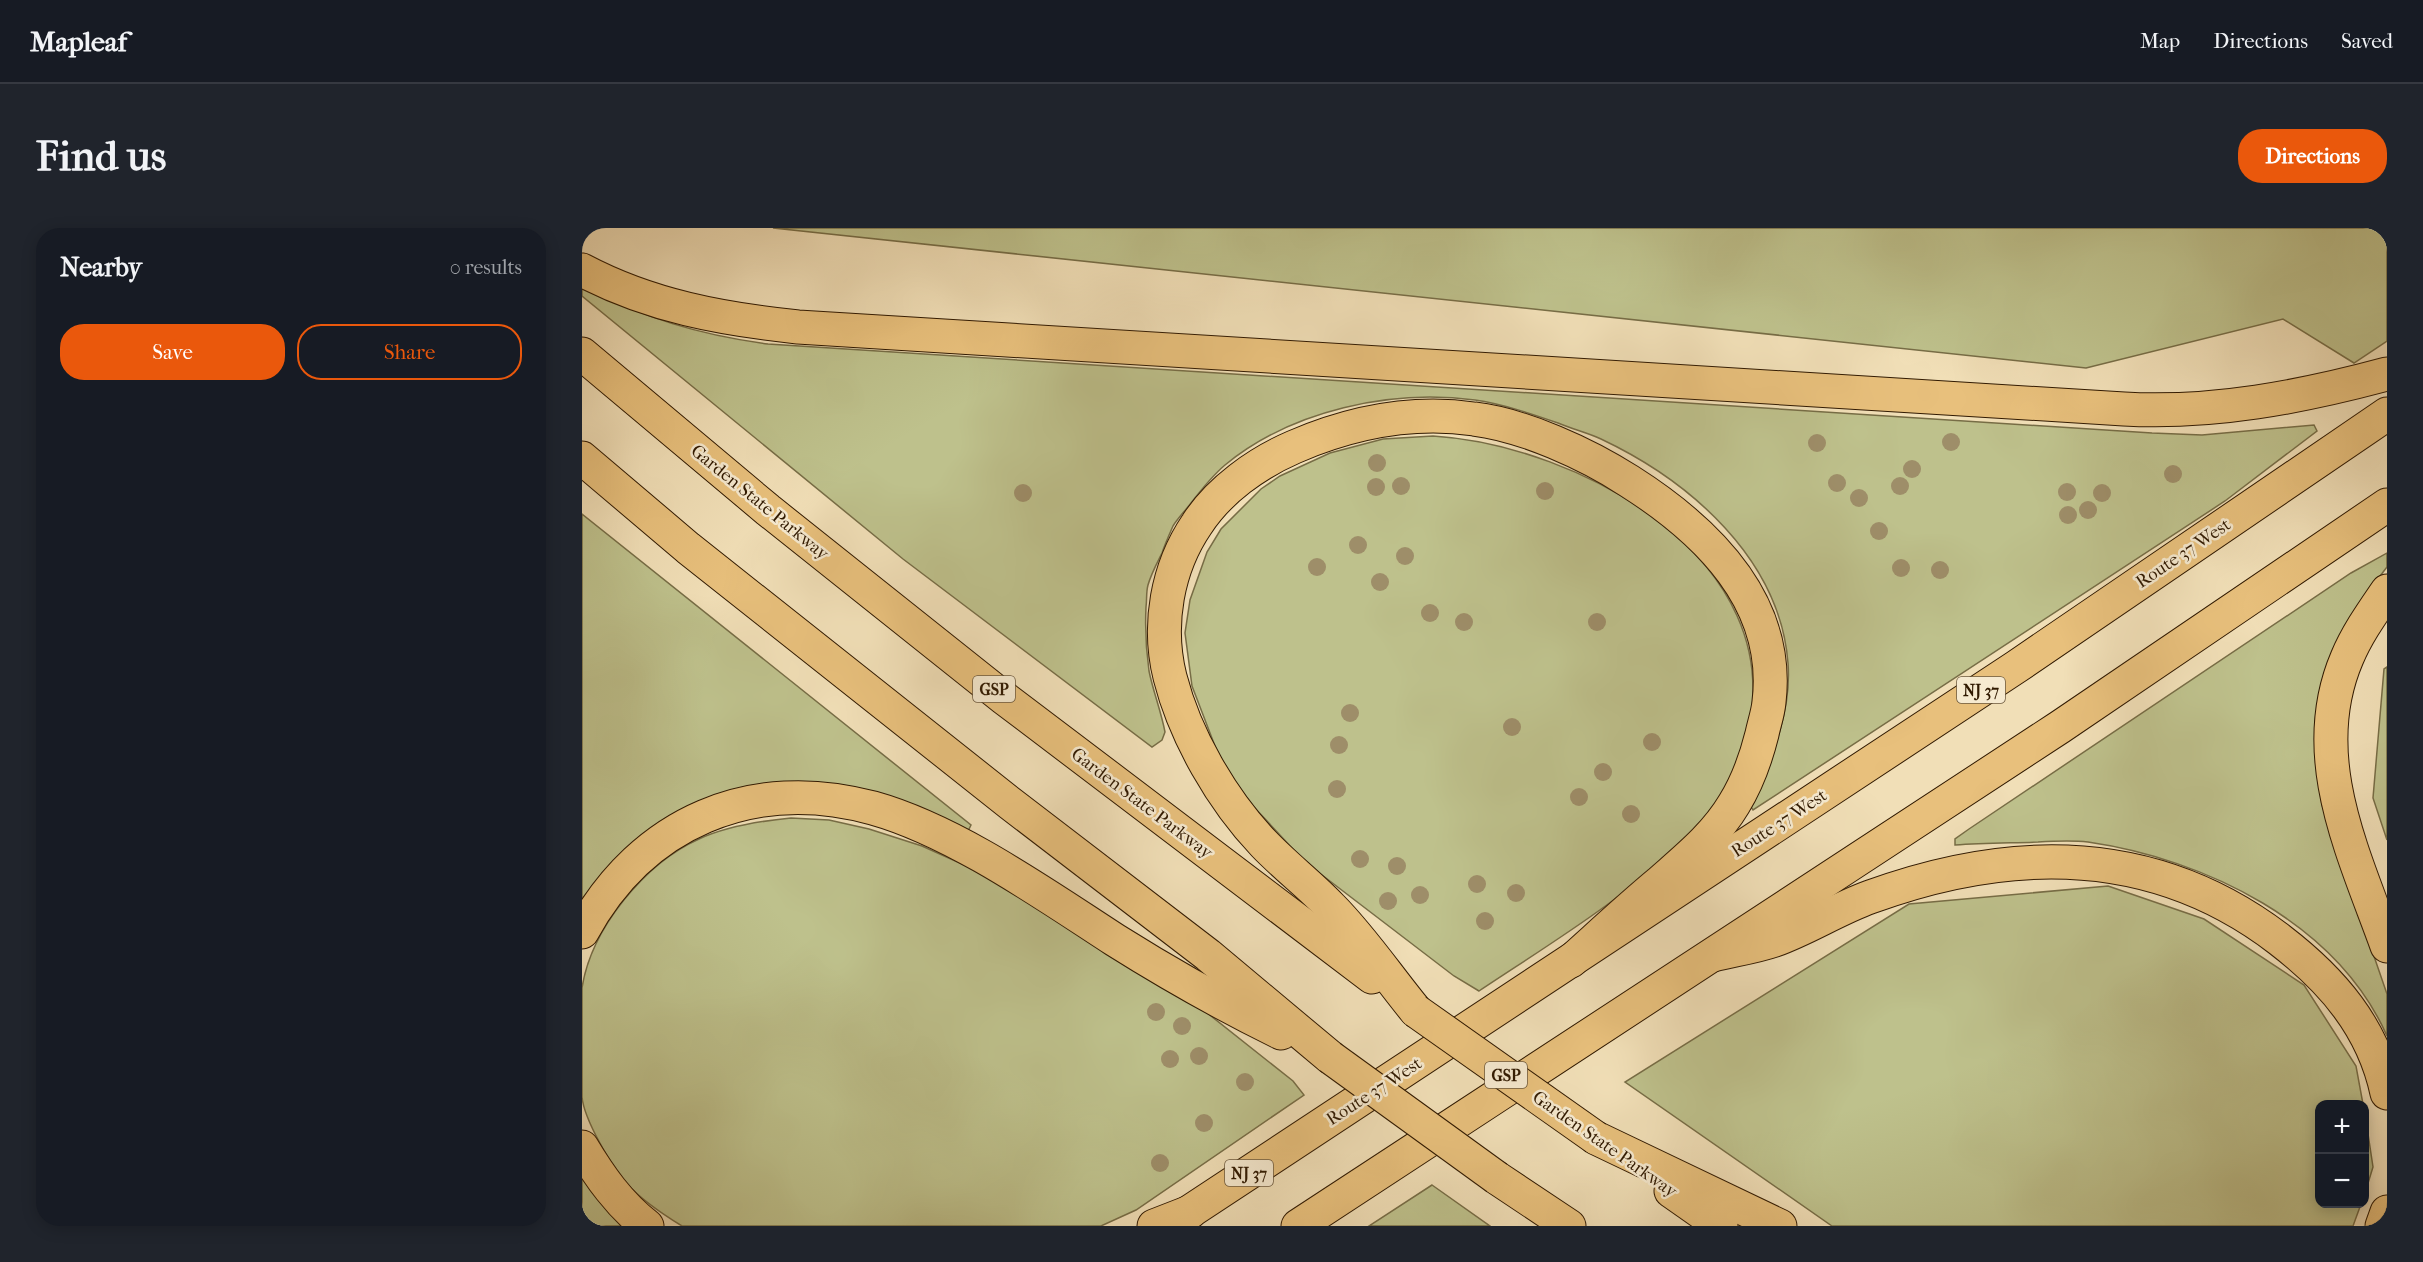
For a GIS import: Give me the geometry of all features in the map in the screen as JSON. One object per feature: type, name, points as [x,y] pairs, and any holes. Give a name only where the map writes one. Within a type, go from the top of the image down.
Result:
[{"type":"highway","points":[[582,270],[627,292],[676,308],[734,320],[798,327],[2153,411],[2221,406],[2309,392],[2387,374]]},
{"type":"highway","name":"Garden State Parkway","points":[[582,354],[768,510],[986,684],[1416,1011],[1721,1226]]},
{"type":"highway","name":"Route 37 West","points":[[1154,1226],[1179,1219],[1571,961],[2016,667],[2387,414]]},
{"type":"highway","points":[[1416,1011],[1333,908],[1273,853],[1246,823],[1205,762],[1193,739],[1179,707],[1168,664],[1164,635],[1168,593],[1179,555],[1206,511],[1225,491],[1269,460],[1326,433],[1362,423],[1425,416],[1475,419],[1498,424],[1557,444],[1611,469],[1691,525],[1714,547],[1746,591],[1768,654],[1769,702],[1753,764],[1736,801],[1726,817],[1694,853],[1571,961]]},
{"type":"highway","points":[[582,458],[688,548],[1011,804],[1208,955],[1330,1058],[1497,1178],[1569,1226]]},
{"type":"highway","points":[[1298,1226],[2060,727],[2387,505]]},
{"type":"highway","points":[[2387,591],[2361,629],[2346,660],[2333,714],[2330,752],[2332,776],[2342,819],[2387,946]]},
{"type":"highway","points":[[582,932],[608,890],[644,852],[667,835],[716,811],[742,803],[793,798],[872,808],[903,818],[961,846],[1036,889],[1224,1005],[1330,1058]]},
{"type":"highway","points":[[1713,954],[1774,940],[1870,897],[1914,882],[1961,871],[2026,861],[2112,866],[2188,887],[2214,899],[2269,932],[2292,949],[2331,984],[2349,1006],[2373,1048],[2387,1093]]},
{"type":"highway","points":[[1596,1138],[1780,1226]]},
{"type":"highway","points":[[582,1147],[608,1187],[647,1226]]},
{"type":"highway","points":[[1497,1178],[1533,1226]]},
{"type":"highway","points":[[2382,1226],[2387,1212]]},
{"type":"green space","points":[[773,228],[2387,228],[2387,341],[2354,363],[2283,319],[2086,368]]},
{"type":"green space","points":[[582,286],[627,307],[672,324],[719,336],[768,344],[2152,433],[2202,435],[2314,425],[2317,431],[2225,501],[1753,810],[1751,807],[1778,737],[1787,701],[1788,663],[1781,625],[1768,590],[1749,557],[1725,528],[1697,501],[1667,477],[1601,439],[1538,416],[1496,404],[1443,397],[1377,401],[1344,408],[1311,417],[1252,446],[1225,465],[1177,520],[1149,581],[1146,615],[1147,655],[1165,732],[1162,740],[1152,747],[903,559],[582,296]]},
{"type":"green space","points":[[1433,436],[1490,444],[1550,462],[1608,488],[1661,523],[1705,566],[1737,616],[1752,672],[1745,744],[1733,781],[1716,810],[1666,858],[1615,899],[1479,991],[1454,976],[1305,862],[1253,806],[1223,767],[1192,686],[1185,633],[1190,600],[1207,552],[1221,529],[1261,489],[1280,476],[1330,453],[1383,439]]},
{"type":"green space","points":[[582,514],[971,825],[968,831],[818,783],[781,782],[746,786],[714,795],[657,826],[631,847],[582,899]]},
{"type":"green space","points":[[2387,553],[2387,567],[2364,597],[2320,689],[2315,721],[2315,750],[2322,805],[2387,994],[2387,1036],[2365,996],[2336,960],[2301,929],[2263,903],[2221,881],[2177,864],[2132,851],[2088,842],[1955,845],[1955,839],[1969,829],[2351,573]]},
{"type":"green space","points":[[2387,667],[2387,840],[2373,798],[2384,669]]},
{"type":"green space","points":[[791,818],[829,820],[869,829],[922,846],[991,877],[1182,993],[1293,1081],[1304,1095],[1136,1210],[1101,1226],[682,1226],[628,1185],[607,1155],[588,1118],[582,1097],[582,988],[587,966],[596,943],[609,921],[624,900],[659,864],[679,850],[710,834],[744,825]]},
{"type":"green space","points":[[2108,886],[2204,919],[2304,985],[2356,1066],[2362,1100],[2315,1100],[2315,1208],[2360,1208],[2353,1226],[1832,1226],[1625,1082],[1909,904]]},
{"type":"green space","points":[[2369,1140],[2373,1167],[2369,1180]]},
{"type":"green space","points":[[582,1176],[624,1226],[582,1226]]},
{"type":"green space","points":[[1432,1185],[1490,1226],[1369,1226]]}]
